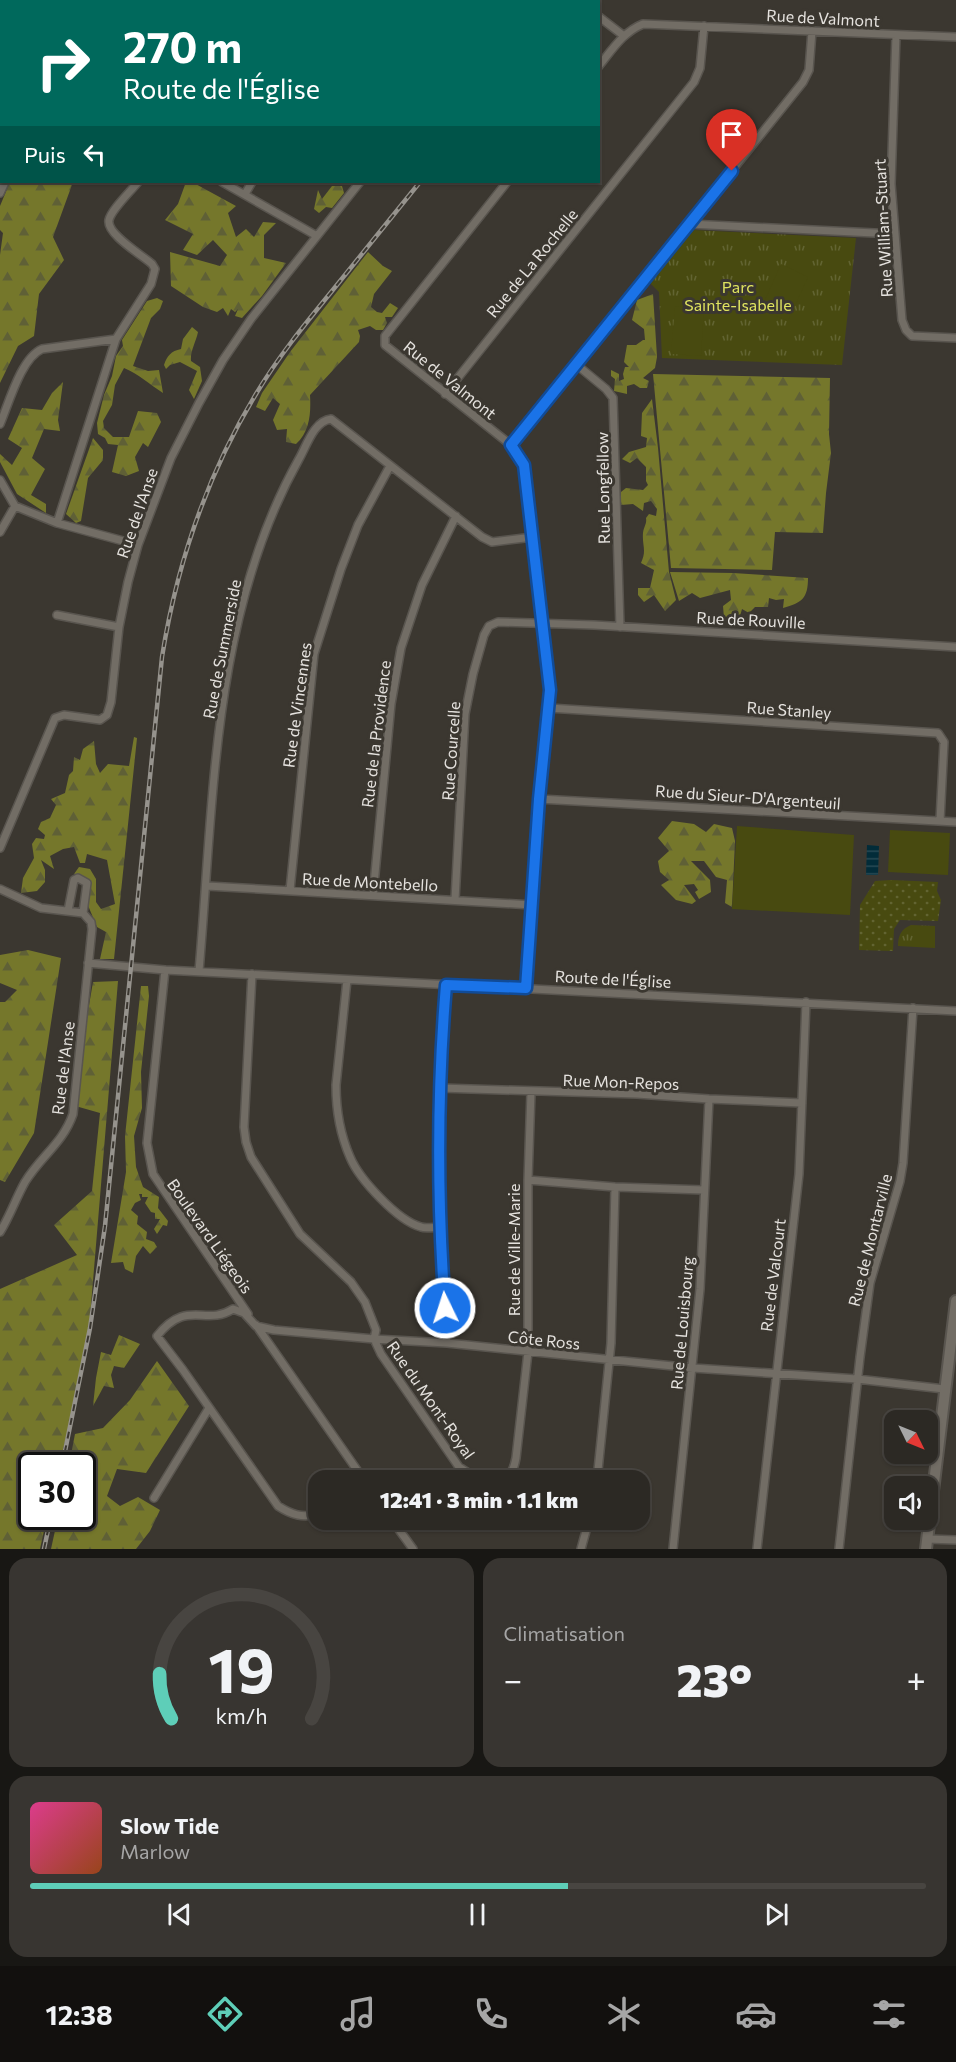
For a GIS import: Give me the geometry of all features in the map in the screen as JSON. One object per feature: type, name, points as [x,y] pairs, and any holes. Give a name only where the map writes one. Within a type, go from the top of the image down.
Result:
[{"type":"street","points":[[600,18],[624,36]]},
{"type":"street","name":"Rue de Valmont","points":[[600,65],[632,28],[644,24],[956,37]]},
{"type":"street","name":"Rue de La Rochelle","points":[[445,394],[693,82],[700,68],[704,26]]},
{"type":"street","points":[[511,445],[803,82],[809,70],[812,31]]},
{"type":"street","name":"Rue William-Stuart","points":[[896,35],[891,184],[902,320],[906,330],[912,336],[956,338]]},
{"type":"street","points":[[57,523],[117,339],[154,276],[155,269],[152,264],[117,236],[109,226],[113,213],[137,183]]},
{"type":"street","points":[[224,183],[316,236]]},
{"type":"street","points":[[245,194],[251,183]]},
{"type":"street","name":"Rue de l'Anse","points":[[0,848],[55,718],[64,715],[100,720],[107,715],[111,702],[119,627],[138,545],[171,458],[199,403],[251,319],[359,183]]},
{"type":"street","name":"Rue de Valmont","points":[[506,183],[385,336],[385,345],[511,445],[524,465],[550,690],[539,799],[526,988]]},
{"type":"street","points":[[689,224],[895,234]]},
{"type":"street","points":[[0,424],[21,374],[34,353],[42,349],[117,339]]},
{"type":"street","name":"Rue Longfellow","points":[[577,365],[606,389],[613,398],[620,627]]},
{"type":"street","name":"Rue de Summerside","points":[[199,971],[220,730],[228,673],[249,578],[270,518],[317,425],[323,420],[332,420],[482,537],[492,542],[533,537]]},
{"type":"street","name":"Rue de Vincennes","points":[[290,890],[314,654],[341,568],[358,525],[390,466]]},
{"type":"street","points":[[0,480],[15,506],[57,523],[138,545]]},
{"type":"street","points":[[0,532],[15,506]]},
{"type":"street","name":"Rue de la Providence","points":[[373,895],[391,704],[401,648],[422,585],[456,516]]},
{"type":"street","points":[[57,615],[119,627]]},
{"type":"street","name":"Rue Courcelle","points":[[455,900],[465,714],[472,674],[484,635],[489,626],[498,622],[544,624]]},
{"type":"street","name":"Rue de Rouville","points":[[544,624],[956,647]]},
{"type":"street","name":"Rue Stanley","points":[[549,708],[938,733],[944,742],[940,821]]},
{"type":"street","name":"Rue du Sieur-D'Argenteuil","points":[[539,799],[956,822]]},
{"type":"street","points":[[0,889],[41,908],[83,913],[87,883],[78,878],[74,880],[68,911]]},
{"type":"street","name":"Rue de Montebello","points":[[207,886],[532,905]]},
{"type":"street","name":"Rue de l'Anse","points":[[0,1232],[24,1183],[68,1129],[73,1114],[91,922],[83,913]]},
{"type":"street","name":"Route de l'Église","points":[[88,963],[165,970],[956,1011]]},
{"type":"street","name":"Boulevard Liégeois","points":[[165,970],[147,1143],[153,1174],[357,1470]]},
{"type":"street","name":"Rue du Mont-Royal","points":[[252,974],[244,1127],[251,1157],[300,1234],[351,1282],[365,1302],[376,1330],[374,1339],[381,1354],[459,1467],[464,1470]]},
{"type":"street","points":[[347,980],[336,1085],[336,1102],[342,1138],[361,1176],[392,1209],[407,1221],[423,1228],[439,1227]]},
{"type":"street","points":[[446,985],[440,1088],[439,1227],[447,1343]]},
{"type":"street","name":"Rue de Valcourt","points":[[757,1549],[799,1174],[806,1002]]},
{"type":"street","name":"Rue de Montarville","points":[[839,1549],[870,1283],[903,1163],[913,1008]]},
{"type":"street","name":"Rue Mon-Repos","points":[[440,1088],[637,1094],[709,1100],[802,1103]]},
{"type":"street","name":"Rue de Ville-Marie","points":[[513,1470],[528,1352],[528,1180],[531,1092]]},
{"type":"street","name":"Rue de Louisbourg","points":[[673,1549],[700,1289],[709,1100]]},
{"type":"street","points":[[528,1180],[615,1187],[704,1190]]},
{"type":"street","points":[[598,1470],[610,1360],[615,1187]]},
{"type":"street","points":[[956,1300],[927,1544],[956,1540]]},
{"type":"street","name":"Côte Ross","points":[[209,1408],[157,1336],[168,1322],[180,1316],[224,1315],[233,1309],[244,1313],[256,1326],[274,1330],[447,1343],[693,1368],[857,1379],[944,1389]]},
{"type":"street","points":[[154,1498],[209,1408],[278,1506],[289,1513],[308,1516]]},
{"type":"street","points":[[399,1530],[413,1549]]},
{"type":"street","points":[[581,1549],[586,1530]]},
{"type":"green space","points":[[10,183],[73,183],[53,237],[64,260],[39,294],[34,336],[18,346],[0,383],[0,255],[3,233],[0,230],[0,206]]},
{"type":"green space","points":[[186,183],[194,183],[236,206],[228,213],[236,237],[246,229],[254,237],[263,222],[276,223],[264,235],[264,258],[286,263],[262,296],[242,318],[235,316],[238,309],[235,312],[231,309],[228,316],[223,308],[217,312],[203,307],[171,286],[170,252],[220,266],[227,255],[213,240],[197,255],[183,250],[193,234],[165,220],[178,204]]},
{"type":"green space","points":[[332,186],[342,186],[344,193],[332,208],[326,207],[319,213],[314,209],[318,190],[322,199]]},
{"type":"green space","name":"Parc Sainte-Isabelle","points":[[693,230],[856,238],[842,365],[662,358],[659,292],[650,283]]},
{"type":"green space","points":[[368,252],[392,271],[374,294],[371,307],[382,313],[390,303],[398,308],[392,317],[385,317],[387,323],[383,330],[376,330],[370,326],[358,330],[359,342],[310,395],[310,415],[301,439],[296,444],[286,442],[287,429],[277,430],[273,420],[280,404],[273,398],[265,411],[256,407],[262,393],[290,352]]},
{"type":"green space","points":[[781,264],[808,277],[788,321],[761,309]]},
{"type":"green space","points":[[653,294],[657,357],[655,368],[643,378],[649,381],[647,388],[640,388],[634,384],[627,386],[627,394],[614,391],[615,379],[611,376],[611,370],[619,374],[619,381],[624,379],[625,367],[629,367],[624,362],[627,345],[636,345],[645,340],[644,329],[632,320],[637,300]]},
{"type":"green space","points":[[157,298],[163,301],[160,309],[151,318],[133,366],[148,371],[159,370],[163,393],[124,368],[115,385],[112,405],[103,421],[104,428],[113,437],[129,437],[138,411],[157,413],[161,422],[148,447],[143,443],[135,457],[139,471],[126,476],[112,472],[118,445],[108,444],[105,438],[98,434],[97,423],[116,356],[123,346],[122,340],[147,301]]},
{"type":"green space","points":[[675,306],[704,308],[701,356],[671,354]]},
{"type":"green space","points":[[192,327],[198,332],[191,361],[200,367],[202,381],[194,399],[189,390],[197,371],[180,362],[166,369],[164,365],[170,354],[181,349],[183,339]]},
{"type":"green space","points":[[653,374],[830,378],[831,453],[823,533],[775,532],[772,570],[671,568]]},
{"type":"green space","points":[[63,382],[58,420],[60,431],[44,429],[32,458],[45,469],[31,495],[46,504],[46,513],[17,494],[0,462],[0,454],[12,465],[22,448],[8,439],[22,408],[42,410],[52,393]]},
{"type":"green space","points":[[652,399],[669,572],[676,600],[665,611],[654,595],[644,602],[638,595],[638,588],[650,588],[654,570],[641,563],[644,555],[643,533],[646,518],[649,514],[656,516],[657,509],[651,501],[644,503],[643,511],[633,504],[621,505],[621,492],[626,488],[643,490],[648,485],[646,467],[637,458],[630,463],[622,459],[629,452],[646,447],[647,438],[641,436],[642,413]]},
{"type":"green space","points":[[93,438],[103,450],[103,460],[88,478],[81,521],[76,523],[66,514]]},
{"type":"green space","points":[[670,572],[808,578],[808,585],[803,599],[795,604],[783,608],[784,599],[769,598],[768,607],[755,607],[749,613],[742,609],[740,616],[734,620],[724,618],[723,606],[731,600],[730,590],[700,598],[692,593],[679,601]]},
{"type":"green space","points":[[134,737],[137,738],[114,959],[100,959],[106,932],[97,927],[87,903],[90,883],[82,876],[74,874],[79,867],[90,869],[96,879],[96,902],[101,909],[115,904],[107,860],[87,854],[85,863],[80,863],[74,847],[63,849],[50,856],[54,869],[41,860],[45,870],[45,882],[37,891],[21,893],[23,878],[34,858],[32,844],[36,838],[44,839],[45,835],[38,829],[41,822],[50,818],[56,805],[51,799],[65,793],[69,775],[73,771],[74,757],[80,760],[83,749],[94,741],[96,764],[100,773],[108,764],[129,766]]},
{"type":"green space","points":[[672,821],[694,824],[706,832],[714,824],[732,828],[735,841],[732,907],[725,903],[727,880],[716,877],[704,861],[691,861],[710,880],[711,892],[699,899],[695,892],[698,890],[694,884],[684,885],[696,901],[692,904],[676,900],[661,885],[669,880],[660,872],[658,861],[669,851],[658,838]]},
{"type":"green space","points":[[737,826],[854,835],[850,915],[732,909]]},
{"type":"green space","points":[[890,830],[950,833],[948,875],[888,872]]},
{"type":"green space","points":[[875,881],[938,882],[937,891],[941,900],[938,921],[900,920],[894,929],[893,951],[859,950],[860,905]]},
{"type":"green space","points":[[911,925],[935,926],[935,948],[898,946],[901,933]]},
{"type":"green space","points":[[28,950],[61,958],[34,1133],[5,1182],[0,1180],[0,1002],[5,1002],[17,990],[0,983],[0,955]]},
{"type":"green space","points":[[118,981],[89,1329],[62,1452],[18,1452],[18,1530],[44,1530],[40,1549],[0,1549],[0,1289],[77,1255],[54,1225],[92,1191],[100,1113],[72,1105],[93,982]]},
{"type":"green space","points":[[141,986],[148,986],[149,996],[141,1072],[142,1108],[134,1136],[136,1167],[143,1187],[159,1197],[158,1208],[168,1221],[167,1226],[163,1225],[157,1234],[154,1229],[160,1219],[155,1219],[155,1213],[151,1212],[145,1203],[148,1197],[142,1197],[142,1194],[139,1194],[141,1200],[135,1203],[131,1210],[138,1216],[137,1224],[147,1232],[146,1239],[154,1242],[157,1247],[150,1254],[143,1246],[136,1256],[133,1273],[125,1269],[123,1262],[111,1263],[126,1172],[125,1136]]},
{"type":"green space","points":[[119,1335],[140,1344],[124,1368],[114,1366],[111,1375],[114,1388],[104,1386],[93,1406],[101,1352],[111,1355]]},
{"type":"green space","points":[[157,1361],[189,1406],[146,1473],[117,1469],[107,1496],[120,1506],[138,1497],[160,1510],[150,1531],[136,1549],[51,1549],[55,1530],[96,1530],[96,1452],[72,1452],[75,1434],[103,1428],[130,1400]]},
{"type":"water","points":[[867,845],[879,846],[878,875],[866,875]]},
{"type":"railway","points":[[65,1452],[90,1328],[105,1226],[162,657],[185,554],[223,456],[264,380],[302,328],[419,183]]},
{"type":"railway","points":[[44,1549],[48,1530]]},
{"type":"route","points":[[445,1308],[439,1204],[440,1088],[446,985],[526,988],[539,799],[549,708],[550,690],[544,624],[524,465],[511,445],[732,171]]}]
